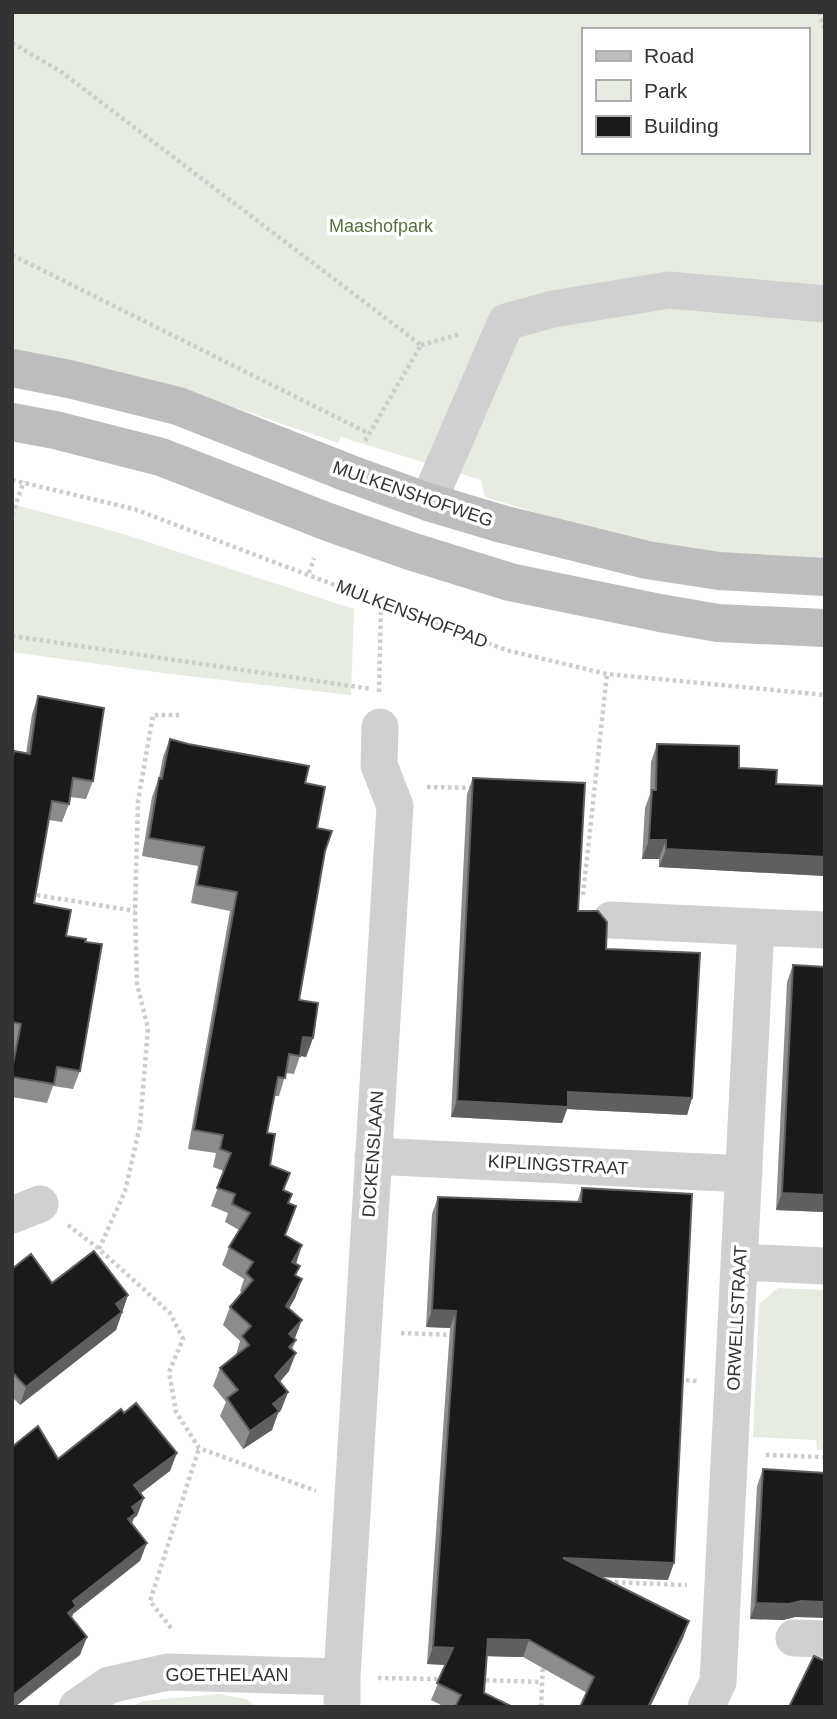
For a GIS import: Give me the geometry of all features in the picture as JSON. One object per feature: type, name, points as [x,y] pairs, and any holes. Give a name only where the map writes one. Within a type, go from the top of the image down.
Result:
[{"type":"street","points":[[410,551],[428,502],[506,322],[554,309],[669,290],[825,304]]},
{"type":"street","name":"MULKENSHOFWEG","points":[[12,368],[178,406],[348,473],[428,502],[502,524],[647,560],[719,571],[825,578]]},
{"type":"street","points":[[12,422],[161,457],[410,551],[510,582],[718,623],[825,628]]},
{"type":"street","name":"DICKENSLAAN","points":[[342,1692],[395,806],[379,765],[380,727]]},
{"type":"street","points":[[611,920],[825,930]]},
{"type":"street","name":"ORWELLSTRAAT","points":[[706,1707],[719,1682],[756,927]]},
{"type":"street","name":"KIPLINGSTRAAT","points":[[373,1156],[744,1174]]},
{"type":"street","points":[[739,1262],[825,1266]]},
{"type":"street","name":"GOETHELAAN","points":[[77,1707],[109,1685],[168,1672],[342,1692]]},
{"type":"path","points":[[819,12],[825,31]]},
{"type":"path","points":[[12,43],[60,71],[421,345],[368,433],[348,473]]},
{"type":"path","points":[[12,255],[368,433]]},
{"type":"path","name":"MULKENSHOFPAD","points":[[12,480],[134,509],[309,573],[506,650],[607,674],[825,695]]},
{"type":"path","points":[[12,515],[24,481]]},
{"type":"path","points":[[380,727],[381,603]]},
{"type":"path","points":[[12,636],[379,690]]},
{"type":"path","points":[[607,674],[583,898],[611,920]]},
{"type":"path","points":[[99,1249],[125,1191],[140,1126],[148,1028],[137,984],[135,911],[138,801],[153,715],[179,715]]},
{"type":"path","points":[[387,785],[484,788]]},
{"type":"path","points":[[581,791],[594,791]]},
{"type":"path","points":[[26,893],[135,911]]},
{"type":"path","points":[[26,1209],[99,1249],[170,1313],[183,1339],[169,1372],[176,1412],[199,1448],[352,1505]]},
{"type":"path","points":[[362,1331],[468,1336]]},
{"type":"path","points":[[666,1379],[733,1382]]},
{"type":"path","points":[[171,1628],[150,1601],[199,1448]]},
{"type":"path","points":[[730,1454],[825,1457]]},
{"type":"path","points":[[602,1582],[723,1587]]},
{"type":"path","points":[[541,1707],[543,1656]]},
{"type":"path","points":[[342,1692],[443,1679],[453,1685]]},
{"type":"path","points":[[468,1680],[542,1682]]},
{"type":"green space","name":"Maashofpark","points":[[12,12],[825,12],[825,569],[618,538],[485,497],[481,480],[341,437],[338,443],[172,386],[12,355]]},
{"type":"green space","points":[[12,504],[117,532],[354,609],[351,695],[12,652]]},
{"type":"green space","points":[[778,1288],[825,1290],[825,1450],[817,1450],[816,1440],[753,1437],[759,1304]]},
{"type":"green space","points":[[219,1694],[246,1699],[258,1707],[129,1707],[144,1701]]},
{"type":"building","points":[[38,696],[104,708],[93,781],[73,778],[69,804],[52,801],[34,903],[71,910],[66,936],[102,944],[80,1071],[57,1067],[54,1084],[12,1077],[21,1024],[12,1022],[12,762],[14,751],[30,754]]},
{"type":"building","points":[[170,739],[309,766],[305,783],[325,787],[317,828],[332,831],[325,851],[299,1000],[318,1003],[313,1038],[303,1037],[300,1056],[289,1054],[285,1078],[278,1077],[267,1133],[275,1134],[270,1165],[290,1173],[283,1190],[292,1194],[288,1203],[296,1206],[285,1235],[302,1245],[292,1262],[300,1266],[295,1275],[302,1279],[286,1306],[302,1320],[289,1334],[296,1340],[289,1347],[296,1353],[275,1376],[288,1392],[273,1404],[279,1411],[250,1431],[227,1398],[238,1390],[220,1368],[249,1345],[242,1336],[251,1326],[230,1307],[253,1280],[246,1273],[253,1262],[229,1247],[250,1213],[232,1204],[235,1194],[217,1188],[231,1153],[220,1149],[223,1135],[194,1130],[237,892],[197,885],[204,847],[149,838],[159,778],[162,779]]},
{"type":"building","points":[[657,744],[739,746],[739,768],[777,770],[776,784],[825,786],[825,857],[666,849],[666,840],[649,840],[652,790],[656,790]]},
{"type":"building","points":[[473,778],[585,783],[578,911],[598,911],[607,922],[606,949],[700,953],[692,1098],[568,1092],[568,1107],[457,1101]]},
{"type":"building","points":[[793,965],[825,967],[825,1195],[782,1193]]},
{"type":"building","points":[[582,1188],[692,1194],[674,1563],[563,1558],[689,1621],[648,1707],[580,1707],[594,1677],[529,1640],[488,1639],[484,1693],[513,1707],[455,1707],[461,1695],[437,1683],[453,1648],[433,1647],[456,1311],[432,1310],[438,1197],[581,1202]]},
{"type":"building","points":[[94,1251],[128,1295],[116,1304],[122,1312],[26,1387],[12,1372],[12,1269],[31,1254],[52,1283]]},
{"type":"building","points":[[136,1403],[177,1453],[134,1485],[144,1498],[132,1507],[136,1513],[128,1519],[147,1543],[73,1601],[76,1606],[68,1613],[87,1637],[12,1696],[12,1447],[38,1426],[58,1459],[121,1409],[124,1413]]},
{"type":"building","points":[[763,1469],[825,1473],[825,1602],[756,1603]]},
{"type":"building","points":[[814,1656],[825,1661],[825,1707],[789,1707]]}]
